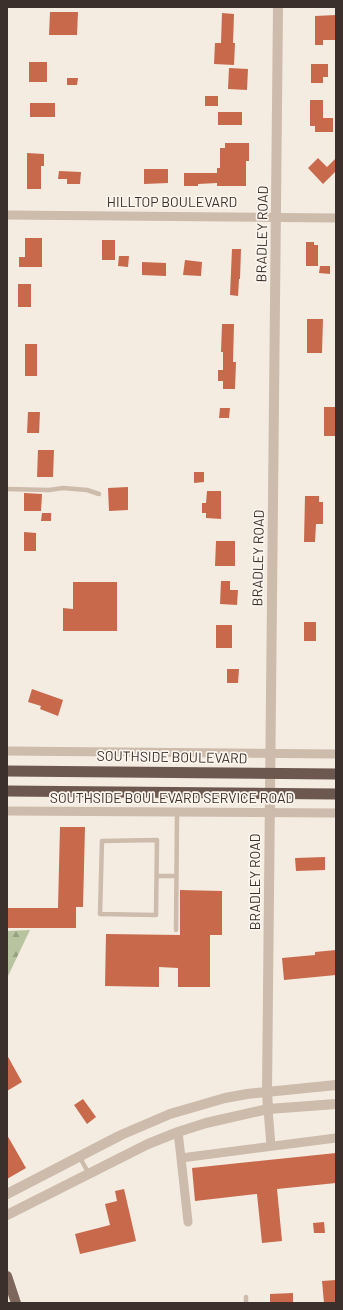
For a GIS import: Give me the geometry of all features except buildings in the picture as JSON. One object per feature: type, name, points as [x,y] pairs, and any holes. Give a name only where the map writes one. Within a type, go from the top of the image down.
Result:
[{"type":"highway","name":"SOUTHSIDE BOULEVARD","points":[[7,770],[336,774]]},
{"type":"highway","points":[[7,791],[336,794]]},
{"type":"main road","points":[[7,1276],[16,1303]]},
{"type":"street","name":"BRADLEY ROAD","points":[[268,1109],[270,754],[278,7]]},
{"type":"street","name":"HILLTOP BOULEVARD","points":[[7,215],[336,218]]},
{"type":"street","points":[[7,751],[336,754]]},
{"type":"street","name":"SOUTHSIDE BOULEVARD SERVICE ROAD","points":[[7,811],[336,813]]},
{"type":"street","points":[[7,1194],[121,1135],[170,1114],[224,1098],[267,1091],[336,1085]]},
{"type":"street","points":[[7,1215],[148,1144],[178,1132],[206,1123],[268,1109],[336,1104]]},
{"type":"street","points":[[268,1109],[271,1146]]},
{"type":"street","points":[[178,1132],[188,1222]]},
{"type":"street","points":[[181,1158],[336,1138]]},
{"type":"lane","points":[[7,489],[48,490],[63,488],[87,490],[99,494]]},
{"type":"lane","points":[[176,930],[177,812]]},
{"type":"lane","points":[[157,840],[157,876],[156,915],[100,914],[102,841],[157,840]]},
{"type":"lane","points":[[157,876],[176,876]]},
{"type":"lane","points":[[79,1156],[89,1174]]},
{"type":"lane","points":[[246,1297],[246,1303]]},
{"type":"green space","points":[[30,930],[8,976],[7,931]]}]
